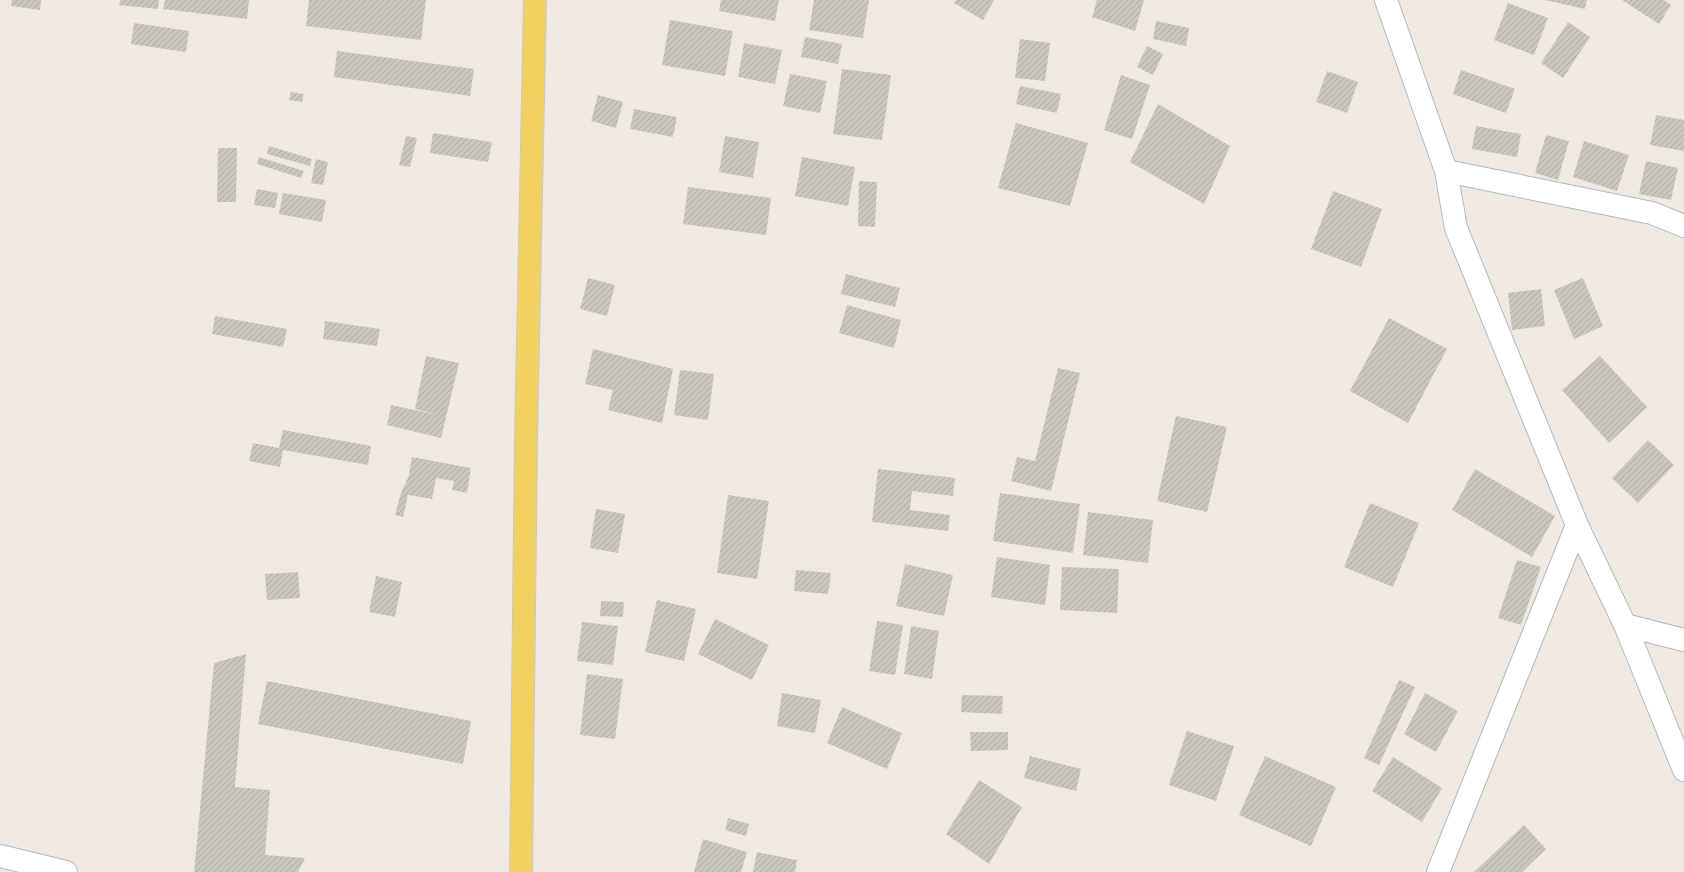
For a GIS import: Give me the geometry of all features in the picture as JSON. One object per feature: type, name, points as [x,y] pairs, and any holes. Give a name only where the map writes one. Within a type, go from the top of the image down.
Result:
[{"type":"main road","points":[[521,872],[526,439],[535,0]]},
{"type":"street","points":[[1386,0],[1446,171],[1456,228],[1577,525],[1625,625],[1684,770]]},
{"type":"street","points":[[1446,171],[1652,213],[1684,226]]},
{"type":"street","points":[[1438,872],[1577,525]]},
{"type":"street","points":[[1625,625],[1684,640]]},
{"type":"street","points":[[0,856],[66,872]]},
{"type":"building","points":[[12,0],[41,0],[40,10],[11,6]]},
{"type":"building","points":[[120,0],[159,0],[158,9],[119,5]]},
{"type":"building","points":[[165,0],[249,0],[247,19],[163,9]]},
{"type":"building","points":[[309,0],[426,0],[421,40],[306,26]]},
{"type":"building","points":[[721,0],[779,0],[775,21],[719,11]]},
{"type":"building","points":[[814,0],[869,0],[863,38],[809,30]]},
{"type":"building","points":[[956,0],[994,0],[983,20],[954,3]]},
{"type":"building","points":[[1097,0],[1144,0],[1135,31],[1092,17]]},
{"type":"building","points":[[1545,0],[1587,0],[1585,9]]},
{"type":"building","points":[[1622,0],[1664,0],[1671,5],[1659,24]]},
{"type":"building","points":[[1508,3],[1548,18],[1534,55],[1494,40]]},
{"type":"building","points":[[670,20],[733,31],[725,76],[662,65]]},
{"type":"building","points":[[1156,21],[1189,28],[1186,46],[1153,39]]},
{"type":"building","points":[[1568,22],[1590,37],[1563,78],[1541,63]]},
{"type":"building","points":[[134,23],[189,31],[186,52],[131,44]]},
{"type":"building","points":[[805,37],[842,44],[838,64],[801,57]]},
{"type":"building","points":[[1020,39],[1050,43],[1045,81],[1015,78]]},
{"type":"building","points":[[744,43],[782,50],[775,84],[738,77]]},
{"type":"building","points":[[1147,46],[1163,54],[1153,75],[1137,67]]},
{"type":"building","points":[[337,51],[474,69],[470,96],[334,77]]},
{"type":"building","points":[[842,69],[891,75],[882,140],[833,134]]},
{"type":"building","points":[[1461,70],[1515,89],[1506,113],[1453,94]]},
{"type":"building","points":[[1327,71],[1358,82],[1347,113],[1316,102]]},
{"type":"building","points":[[790,74],[827,81],[820,113],[783,106]]},
{"type":"building","points":[[1121,75],[1150,85],[1132,139],[1104,130]]},
{"type":"building","points":[[1020,86],[1061,94],[1057,113],[1016,104]]},
{"type":"building","points":[[291,92],[304,94],[302,102],[289,100]]},
{"type":"building","points":[[598,95],[623,102],[616,128],[591,121]]},
{"type":"building","points":[[1158,104],[1230,146],[1204,204],[1130,162]]},
{"type":"building","points":[[634,109],[677,117],[673,137],[630,129]]},
{"type":"building","points":[[1656,115],[1684,120],[1684,151],[1650,145]]},
{"type":"building","points":[[1016,123],[1088,143],[1070,206],[998,188]]},
{"type":"building","points":[[1476,126],[1521,134],[1517,157],[1472,149]]},
{"type":"building","points":[[433,133],[492,142],[488,162],[430,153]]},
{"type":"building","points":[[1546,135],[1569,141],[1558,180],[1535,173]]},
{"type":"building","points":[[406,136],[417,138],[410,167],[399,165]]},
{"type":"building","points":[[725,136],[759,142],[753,178],[719,172]]},
{"type":"building","points":[[1584,141],[1629,155],[1617,191],[1573,177]]},
{"type":"building","points":[[269,146],[312,159],[310,166],[267,154]]},
{"type":"building","points":[[218,148],[237,148],[236,202],[217,202]]},
{"type":"building","points":[[259,157],[304,171],[301,178],[257,164]]},
{"type":"building","points":[[802,157],[855,167],[848,206],[795,196]]},
{"type":"building","points":[[316,159],[328,162],[323,185],[311,183]]},
{"type":"building","points":[[1646,161],[1678,168],[1671,200],[1639,194]]},
{"type":"building","points":[[859,181],[877,182],[875,227],[858,226]]},
{"type":"building","points":[[688,187],[771,198],[766,235],[683,224]]},
{"type":"building","points":[[257,189],[278,193],[275,208],[254,205]]},
{"type":"building","points":[[1333,191],[1382,209],[1361,267],[1311,249]]},
{"type":"building","points":[[283,193],[326,200],[322,222],[279,214]]},
{"type":"building","points":[[846,274],[900,288],[895,307],[841,294]]},
{"type":"building","points":[[588,278],[615,285],[607,316],[580,309]]},
{"type":"building","points":[[1583,278],[1603,326],[1574,339],[1554,290]]},
{"type":"building","points":[[1541,289],[1545,326],[1512,330],[1508,293]]},
{"type":"building","points":[[847,305],[901,320],[894,348],[839,333]]},
{"type":"building","points":[[215,316],[287,329],[283,347],[212,334]]},
{"type":"building","points":[[1389,318],[1447,349],[1408,423],[1350,391]]},
{"type":"building","points":[[325,321],[380,329],[377,346],[323,339]]},
{"type":"building","points":[[593,349],[673,369],[662,423],[608,410],[613,390],[585,384]]},
{"type":"building","points":[[426,356],[459,363],[441,438],[387,425],[391,405],[438,415],[415,409]]},
{"type":"building","points":[[1600,356],[1647,407],[1609,443],[1562,390]]},
{"type":"building","points":[[1058,368],[1080,373],[1051,491],[1011,481],[1017,457],[1035,461]]},
{"type":"building","points":[[680,370],[714,374],[708,420],[674,415]]},
{"type":"building","points":[[1176,416],[1227,427],[1207,512],[1157,501]]},
{"type":"building","points":[[283,430],[371,446],[368,465],[283,450],[280,467],[249,461],[253,443],[279,448]]},
{"type":"building","points":[[1648,440],[1674,465],[1638,503],[1612,478]]},
{"type":"building","points":[[412,457],[471,468],[467,493],[452,490],[454,481],[436,478],[432,499],[408,495],[403,517],[395,515],[401,493],[409,475]]},
{"type":"building","points":[[878,469],[955,478],[953,496],[912,491],[910,510],[950,515],[948,531],[872,522]]},
{"type":"building","points":[[1475,469],[1555,516],[1532,557],[1452,510]]},
{"type":"building","points":[[1000,493],[1080,504],[1073,553],[993,541]]},
{"type":"building","points":[[728,495],[769,501],[757,579],[717,573]]},
{"type":"building","points":[[1370,503],[1419,523],[1393,587],[1344,567]]},
{"type":"building","points":[[596,509],[625,514],[618,553],[590,548]]},
{"type":"building","points":[[1088,512],[1153,520],[1148,563],[1083,555]]},
{"type":"building","points":[[997,557],[1050,565],[1045,605],[991,597]]},
{"type":"building","points":[[1517,560],[1541,567],[1521,625],[1498,618]]},
{"type":"building","points":[[905,564],[953,575],[944,616],[896,606]]},
{"type":"building","points":[[1062,567],[1119,569],[1117,613],[1060,610]]},
{"type":"building","points":[[796,570],[831,573],[828,594],[794,591]]},
{"type":"building","points":[[298,572],[300,598],[267,600],[265,574]]},
{"type":"building","points":[[376,576],[402,582],[395,617],[369,612]]},
{"type":"building","points":[[657,600],[696,609],[684,661],[645,652]]},
{"type":"building","points":[[601,601],[624,602],[623,617],[600,616]]},
{"type":"building","points":[[715,619],[769,645],[752,680],[698,654]]},
{"type":"building","points":[[877,621],[903,625],[895,675],[869,671]]},
{"type":"building","points":[[582,622],[618,626],[613,665],[577,661]]},
{"type":"building","points":[[911,626],[939,631],[932,679],[904,674]]},
{"type":"building","points":[[246,654],[235,787],[270,790],[265,855],[305,858],[298,872],[194,872],[214,663]]},
{"type":"building","points":[[587,674],[623,679],[615,739],[580,735]]},
{"type":"building","points":[[1399,680],[1415,687],[1379,765],[1364,758]]},
{"type":"building","points":[[267,681],[471,721],[463,764],[258,724]]},
{"type":"building","points":[[782,693],[821,700],[815,733],[777,726]]},
{"type":"building","points":[[1425,693],[1458,711],[1436,752],[1404,734]]},
{"type":"building","points":[[962,695],[1003,696],[1002,714],[961,712]]},
{"type":"building","points":[[842,707],[902,733],[887,769],[827,743]]},
{"type":"building","points":[[1187,731],[1234,746],[1216,801],[1169,785]]},
{"type":"building","points":[[970,732],[1008,732],[1008,750],[971,751]]},
{"type":"building","points":[[1030,756],[1081,769],[1076,791],[1024,778]]},
{"type":"building","points":[[1265,756],[1336,787],[1311,846],[1239,815]]},
{"type":"building","points":[[1393,757],[1442,788],[1422,822],[1372,791]]},
{"type":"building","points":[[979,780],[1022,807],[989,864],[946,834]]},
{"type":"building","points":[[728,818],[749,824],[746,836],[725,830]]},
{"type":"building","points":[[1524,825],[1546,849],[1522,872],[1474,872]]},
{"type":"building","points":[[703,839],[747,852],[741,872],[694,872]]},
{"type":"building","points":[[757,852],[797,860],[795,872],[753,872]]}]
